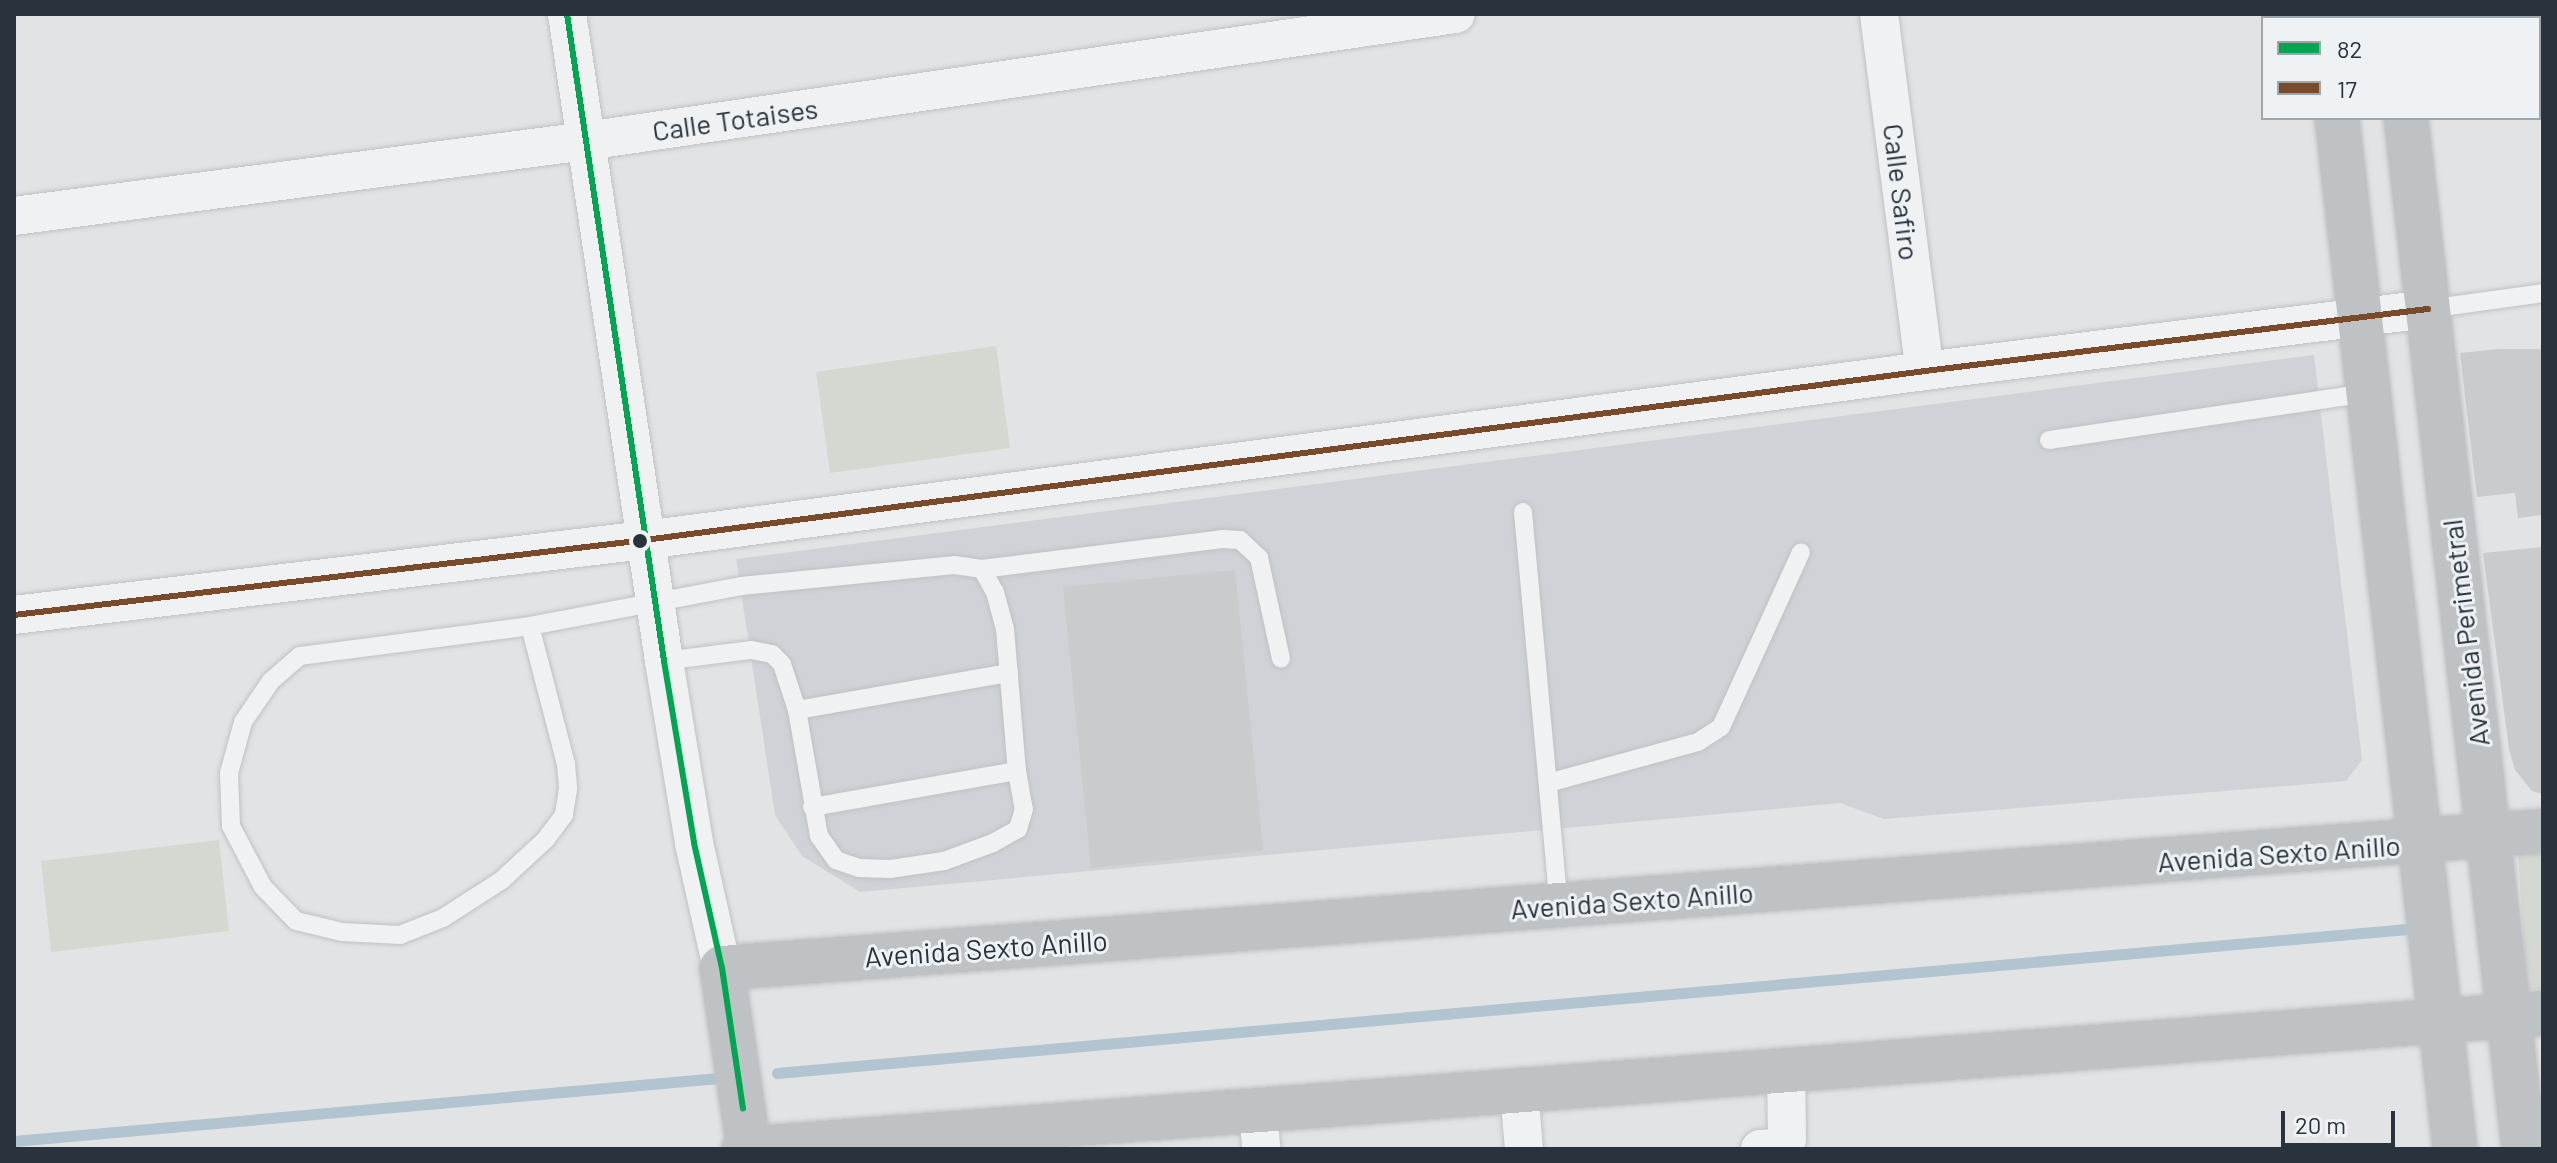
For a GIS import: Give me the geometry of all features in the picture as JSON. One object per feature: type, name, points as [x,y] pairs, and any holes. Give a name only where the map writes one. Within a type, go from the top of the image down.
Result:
[{"type":"street","points":[[567,14],[664,661],[694,843],[722,968],[746,1149],[1259,1130],[1519,1091],[2526,1015]]},
{"type":"street","name":"Calle Totaises","points":[[14,216],[586,141],[1456,14]]},
{"type":"street","name":"Calle Safiro","points":[[1879,14],[1925,371]]},
{"type":"street","points":[[2337,120],[2455,1149]]},
{"type":"street","name":"Avenida Perimetral","points":[[2406,120],[2488,835],[2526,1015],[2524,1149]]},
{"type":"street","points":[[14,615],[645,540],[1925,371],[2428,309]]},
{"type":"street","name":"Avenida Sexto Anillo","points":[[722,968],[2543,831]]},
{"type":"street","points":[[1760,1149],[1776,1148],[1787,1139],[1786,1071]]},
{"type":"street","points":[[1519,1091],[1524,1149]]},
{"type":"lane","points":[[2428,309],[2543,293]]},
{"type":"lane","points":[[2049,440],[2369,393]]},
{"type":"lane","points":[[1523,512],[1559,906]]},
{"type":"lane","points":[[530,626],[566,764],[568,789],[564,815],[545,840],[502,880],[443,918],[400,935],[342,932],[296,921],[263,887],[231,826],[229,773],[243,722],[271,681],[300,656],[530,626],[741,586],[954,565],[982,569],[1222,539],[1240,540],[1259,558],[1281,659]]},
{"type":"lane","points":[[1548,783],[1698,742],[1721,727],[1801,552]]},
{"type":"lane","points":[[664,661],[751,650],[772,654],[782,664],[797,710],[819,836],[836,860],[859,868],[890,869],[944,861],[993,843],[1018,829],[1024,809],[1017,771],[1005,629],[995,592],[982,569]]},
{"type":"lane","points":[[797,710],[1009,673]]},
{"type":"lane","points":[[812,807],[1017,771]]},
{"type":"shaded area","points":[[996,346],[1010,448],[830,473],[816,372]]},
{"type":"shaded area","points":[[2314,355],[2362,760],[2346,781],[1884,819],[1840,803],[860,892],[802,856],[775,815],[736,559]]},
{"type":"shaded area","points":[[219,840],[229,931],[51,952],[41,861]]},
{"type":"shaded area","points":[[2543,853],[2543,988],[2527,990],[2518,855]]},
{"type":"building","points":[[2543,349],[2543,515],[2518,518],[2515,493],[2477,497],[2460,353]]},
{"type":"building","points":[[2543,547],[2543,794],[2532,791],[2515,770],[2509,749],[2483,553]]},
{"type":"building","points":[[1235,570],[1263,850],[1091,868],[1063,587]]},
{"type":"waterway","points":[[777,1073],[2405,929]]},
{"type":"waterway","points":[[14,1141],[718,1078]]},
{"type":"transit line","name":"82","points":[[567,14],[664,661],[694,843],[722,968],[743,1108]]},
{"type":"transit line","name":"17","points":[[14,615],[645,540],[1925,371],[2428,309]]}]
